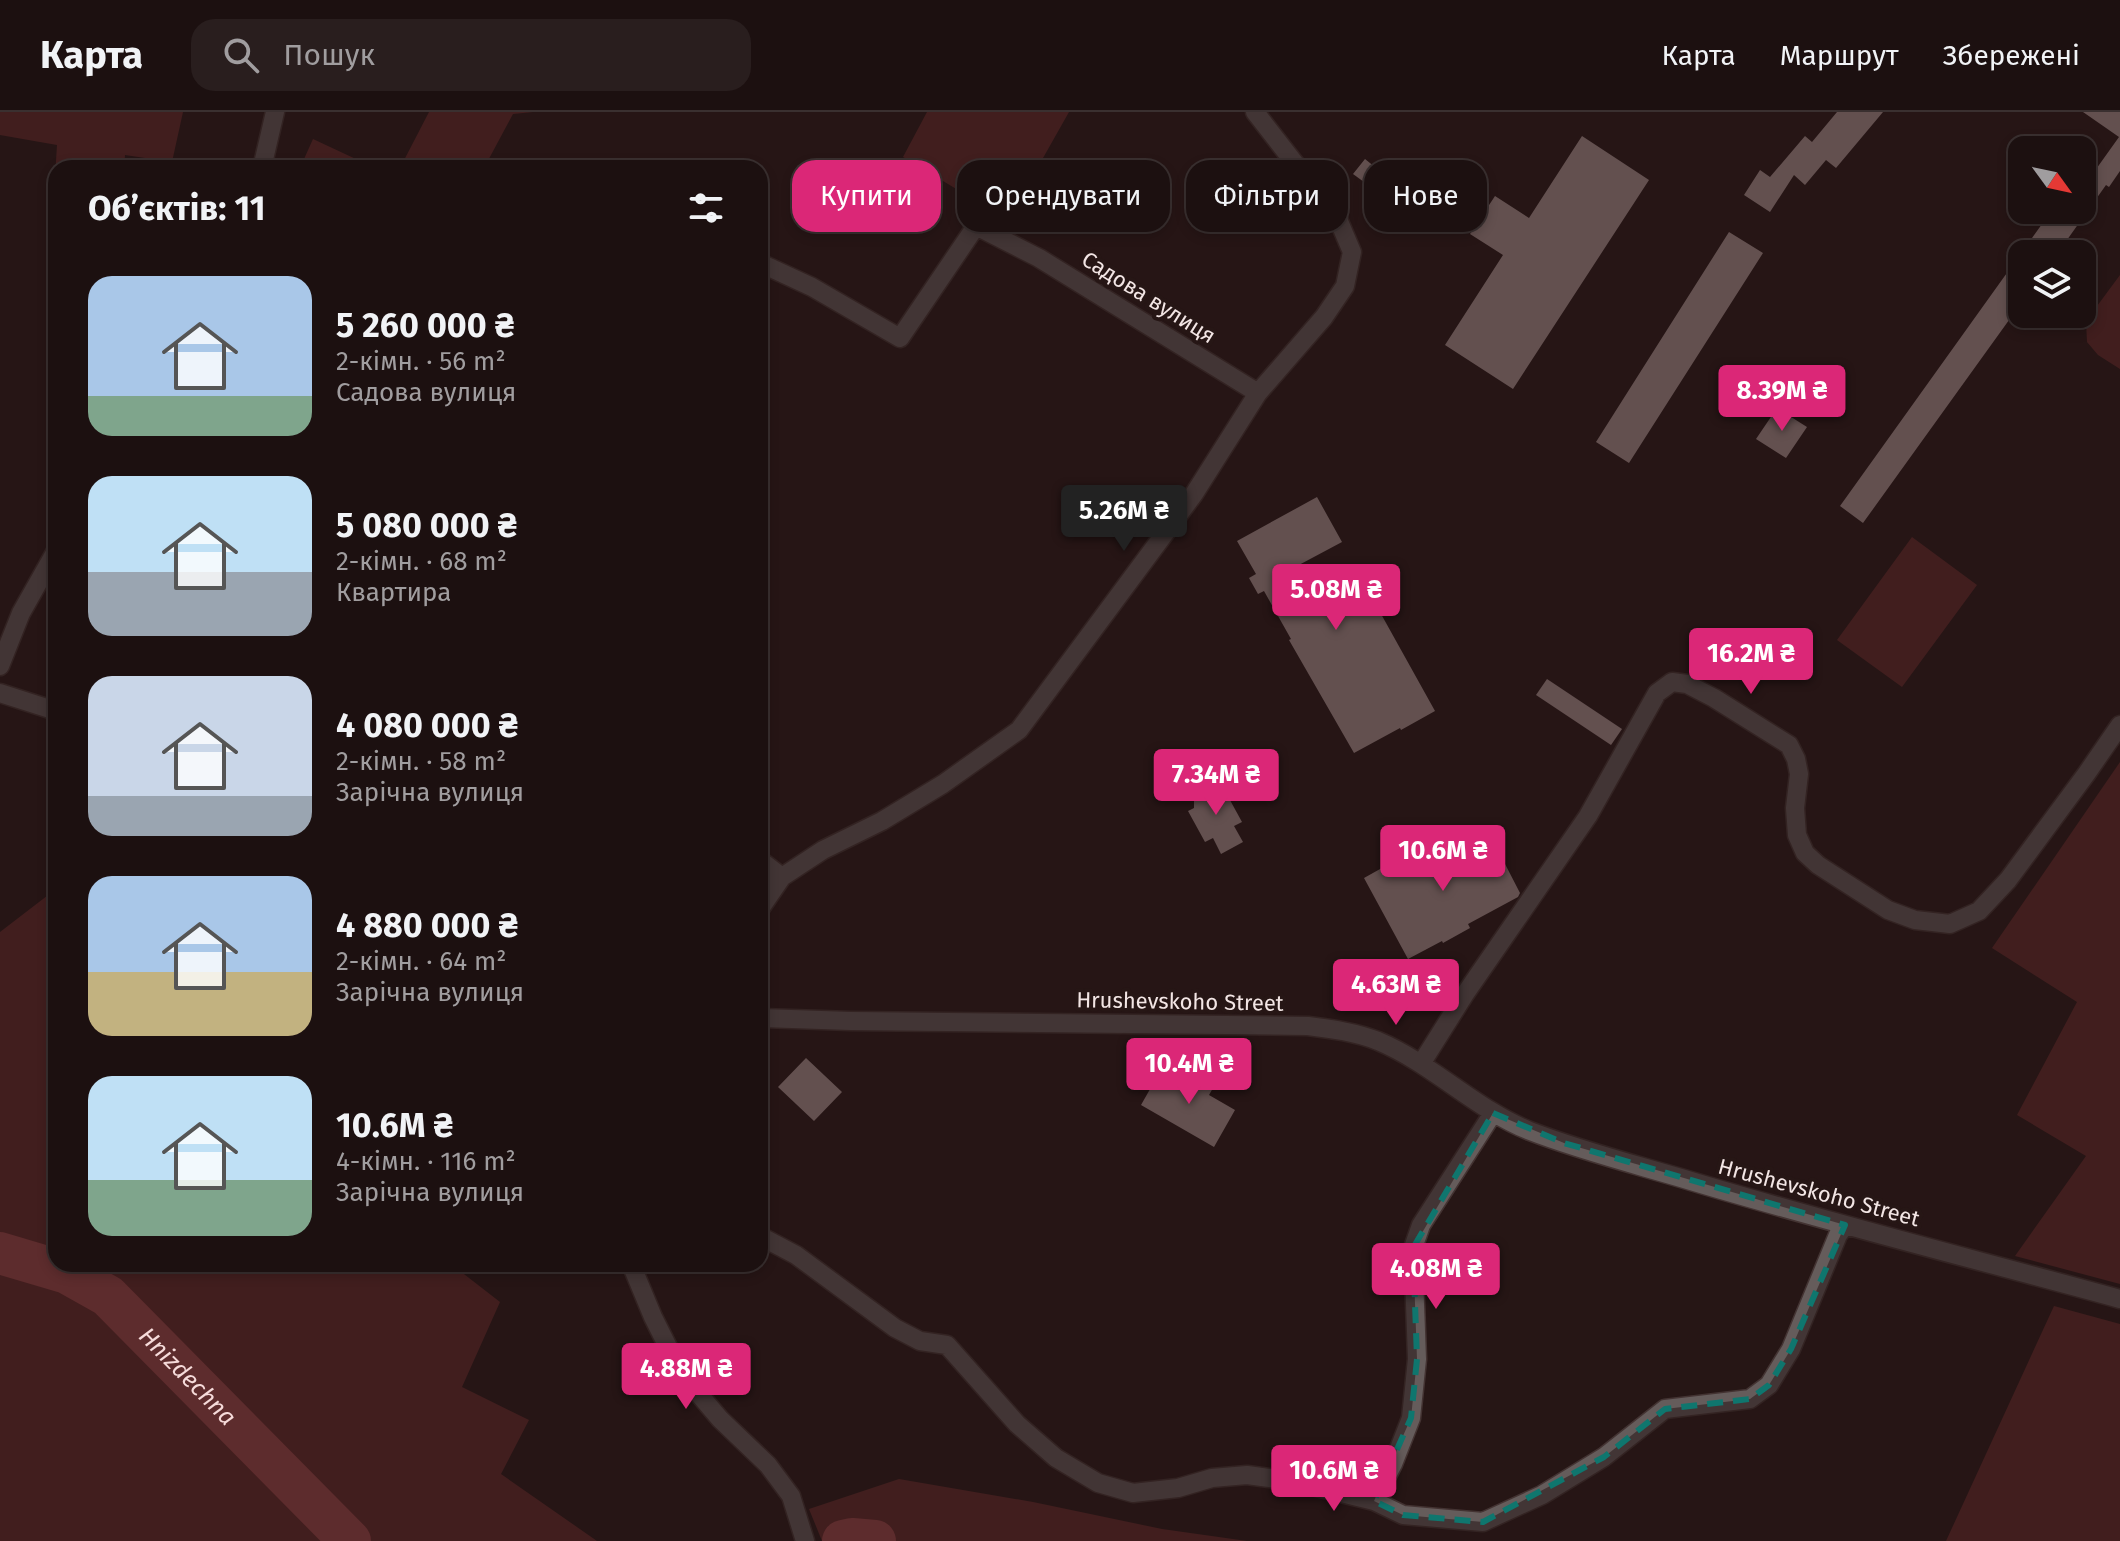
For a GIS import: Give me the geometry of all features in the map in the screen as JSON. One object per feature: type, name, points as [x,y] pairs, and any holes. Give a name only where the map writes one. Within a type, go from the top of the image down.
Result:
[{"type":"street","points":[[264,160],[275,112]]},
{"type":"street","points":[[768,897],[782,877],[823,850],[882,821],[943,784],[1019,730],[1194,494],[1258,393],[1324,317],[1345,286],[1352,252],[1338,219],[1255,112]]},
{"type":"street","name":"Садова вулиця","points":[[768,267],[812,287],[900,338],[976,226],[1039,258],[1258,393]]},
{"type":"street","points":[[0,666],[21,613],[48,565]]},
{"type":"street","points":[[1421,1064],[1465,994],[1588,816],[1657,693],[1672,682],[1687,684],[1714,698],[1789,745],[1799,774],[1795,808],[1797,835],[1805,853],[1818,865],[1888,910],[1915,920],[1950,924],[1979,911],[2008,880],[2120,725]]},
{"type":"street","points":[[0,693],[48,708]]},
{"type":"street","points":[[768,866],[782,877]]},
{"type":"street","name":"Hrushevskoho Street","points":[[768,1018],[1342,1029],[1380,1042],[1421,1064],[1493,1113],[1527,1130],[1564,1143],[1774,1207],[2120,1299]]},
{"type":"street","points":[[1374,1501],[1411,1418],[1417,1359],[1413,1248],[1421,1225],[1493,1113]]},
{"type":"street","points":[[768,1240],[796,1255],[895,1328],[920,1341],[947,1345],[1017,1424],[1056,1458],[1098,1483],[1133,1493],[1178,1488],[1212,1478],[1247,1475],[1292,1481],[1374,1501],[1403,1515],[1483,1522],[1542,1495],[1604,1457],[1665,1409],[1750,1399],[1769,1385],[1791,1349],[1838,1235],[1845,1225]]},
{"type":"street","points":[[634,1272],[681,1373],[720,1419],[768,1465],[791,1496],[803,1534]]},
{"type":"highlighted area","points":[[1493,1113],[1564,1143],[1845,1225],[1791,1349],[1769,1385],[1750,1399],[1665,1409],[1604,1457],[1483,1522],[1403,1515],[1374,1501],[1411,1418],[1417,1359],[1413,1248]]},
{"type":"shaded area","points":[[0,112],[183,112],[172,160],[125,155],[125,160],[56,160],[57,145],[0,135]]},
{"type":"shaded area","points":[[429,112],[533,112],[513,114],[488,160],[404,160]]},
{"type":"shaded area","points":[[927,112],[1069,112],[1042,160],[957,160],[957,189],[941,180],[941,160],[908,160],[903,157]]},
{"type":"shaded area","points":[[313,139],[358,160],[304,160]]},
{"type":"shaded area","points":[[2120,275],[2120,369],[2098,355],[2087,342],[2086,328],[2096,328],[2096,307]]},
{"type":"shaded area","points":[[1912,537],[1977,585],[1902,687],[1837,640]]},
{"type":"shaded area","points":[[2120,762],[2120,1284],[2015,1256],[2086,1156],[2017,1115],[2077,1002],[1992,948]]},
{"type":"shaded area","points":[[48,895],[48,1272],[461,1272],[500,1302],[462,1387],[529,1420],[501,1474],[597,1541],[0,1541],[0,932]]},
{"type":"shaded area","points":[[2054,1306],[2120,1324],[2120,1541],[1946,1541]]},
{"type":"shaded area","points":[[899,1479],[1033,1502],[1162,1529],[1247,1541],[822,1541],[809,1509]]},
{"type":"building","points":[[1837,112],[1883,112],[1836,168],[1826,160],[1805,185],[1794,175],[1770,212],[1744,195],[1760,170],[1770,177],[1805,136],[1812,142]]},
{"type":"building","points":[[2083,112],[2120,112],[2120,171],[2096,199],[2096,169],[2119,137]]},
{"type":"building","points":[[1582,136],[1649,180],[1513,389],[1445,345],[1503,255],[1470,234],[1487,232],[1487,208],[1495,196],[1529,218]]},
{"type":"building","points":[[1364,160],[1364,182],[1353,174]]},
{"type":"building","points":[[2042,224],[2078,224],[2067,240],[2031,240]]},
{"type":"building","points":[[1729,232],[1763,253],[1629,463],[1596,442]]},
{"type":"building","points":[[2008,271],[2008,321],[1863,523],[1840,506]]},
{"type":"building","points":[[1777,408],[1807,427],[1786,458],[1756,439]]},
{"type":"building","points":[[1317,497],[1342,542],[1297,566],[1322,611],[1366,587],[1435,711],[1354,753],[1264,591],[1258,594],[1249,578],[1256,574],[1237,541]]},
{"type":"building","points":[[1547,679],[1622,729],[1611,745],[1536,695]]},
{"type":"building","points":[[1202,783],[1222,793],[1225,791],[1242,822],[1234,826],[1243,842],[1221,854],[1213,838],[1205,842],[1188,811],[1194,808],[1194,789]]},
{"type":"building","points":[[1487,829],[1520,893],[1518,897],[1468,924],[1470,928],[1408,959],[1364,878],[1398,859],[1406,873]]},
{"type":"building","points":[[806,1058],[842,1092],[814,1121],[778,1087]]},
{"type":"building","points":[[1162,1068],[1189,1084],[1193,1076],[1213,1088],[1209,1095],[1235,1110],[1214,1147],[1141,1105]]},
{"type":"waterway","name":"Hnizdechna","points":[[0,1253],[48,1267]]},
{"type":"waterway","name":"Hnizdechna","points":[[64,1272],[108,1296],[350,1541]]},
{"type":"waterway","name":"Hnizdechna","points":[[843,1541],[875,1541]]}]
